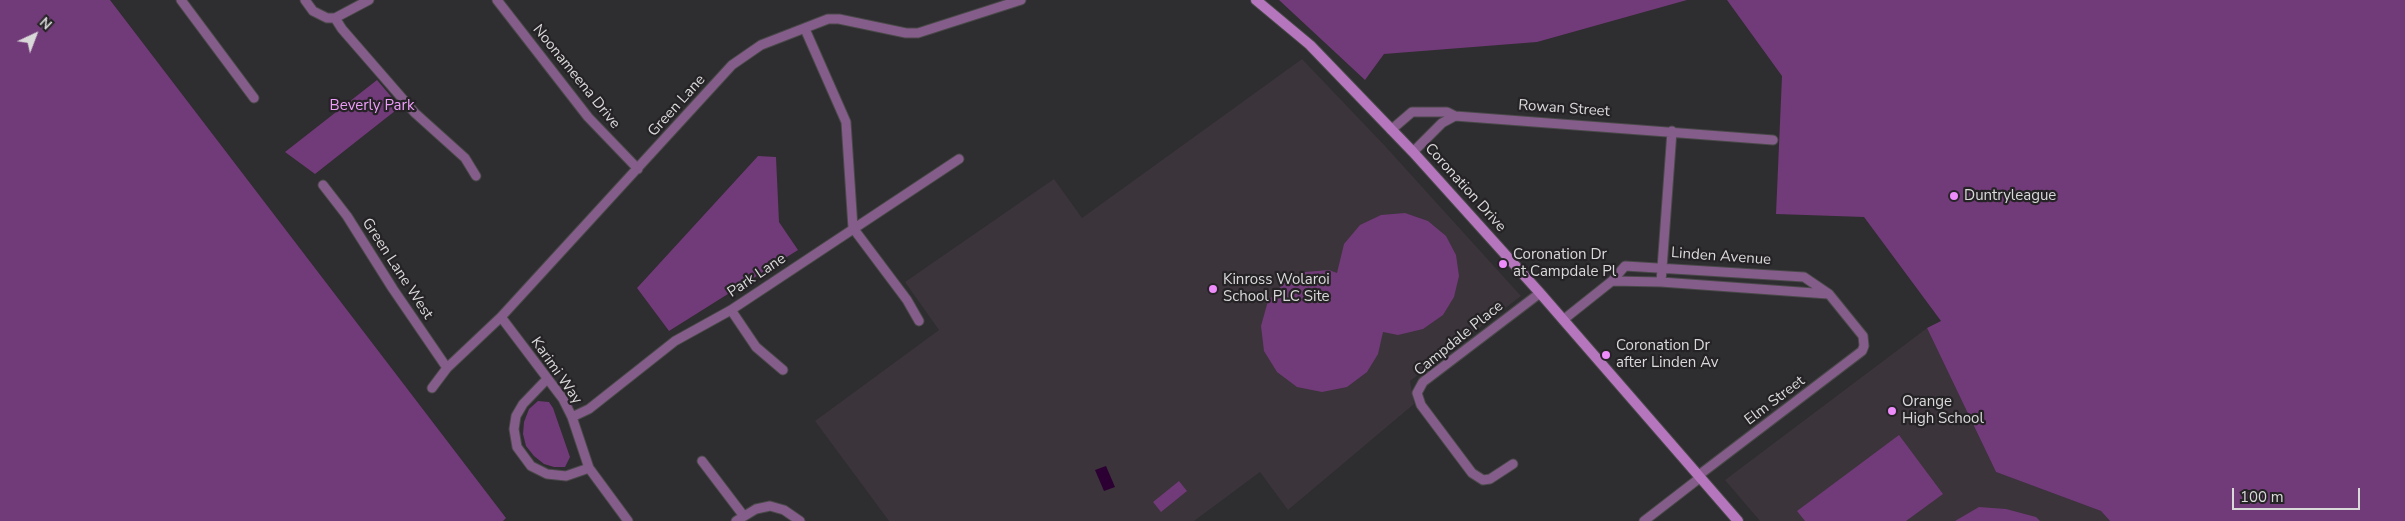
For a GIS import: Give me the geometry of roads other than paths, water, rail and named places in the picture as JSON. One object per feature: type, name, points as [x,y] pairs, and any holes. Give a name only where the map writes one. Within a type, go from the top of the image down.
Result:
[{"type":"main road","name":"Coronation Drive","points":[[1256,0],[1310,45],[1412,152],[1540,293],[1738,521]]},
{"type":"street","points":[[181,0],[254,98]]},
{"type":"street","points":[[305,0],[320,16],[335,18],[369,0]]},
{"type":"street","name":"Noonameena Drive","points":[[497,0],[588,117],[638,169]]},
{"type":"street","name":"Green Lane","points":[[432,388],[446,368],[501,317],[732,65],[761,45],[828,19],[906,33],[918,32],[1021,0]]},
{"type":"street","points":[[335,18],[342,29],[415,113],[466,158],[476,176]]},
{"type":"street","points":[[805,29],[846,122],[853,228],[907,300],[919,321]]},
{"type":"street","name":"Rowan Street","points":[[1391,130],[1412,112],[1447,112],[1455,116],[1672,130],[1773,140]]},
{"type":"street","points":[[1412,152],[1442,123],[1455,116]]},
{"type":"street","points":[[1661,282],[1672,130]]},
{"type":"street","name":"Park Lane","points":[[572,417],[589,409],[675,341],[731,310],[959,159]]},
{"type":"street","name":"Green Lane West","points":[[323,185],[347,216],[446,368]]},
{"type":"street","name":"Linden Avenue","points":[[1563,320],[1612,281],[1625,266],[1804,277],[1829,294],[1863,336],[1864,346]]},
{"type":"street","name":"Linden Avenue","points":[[1612,281],[1661,282],[1829,294]]},
{"type":"street","name":"Campdale Place","points":[[1513,464],[1490,479],[1483,480],[1472,473],[1421,405],[1417,394],[1423,382],[1540,293]]},
{"type":"street","points":[[731,310],[756,347],[783,370]]},
{"type":"street","name":"Karimi Way","points":[[501,317],[563,398],[572,417],[589,468],[628,521]]},
{"type":"street","name":"Elm Street","points":[[1644,521],[1859,355],[1864,346]]},
{"type":"street","points":[[548,380],[523,404],[516,416],[514,436],[517,447],[531,466],[547,474],[566,476],[589,468]]},
{"type":"street","points":[[702,461],[740,518],[756,509],[770,506],[784,510],[800,521]]},
{"type":"place","name":"Duntryleague","points":[[1954,196]]},
{"type":"place","name":"Coronation Dr at Campdale Pl","points":[[1503,264]]},
{"type":"place","name":"Kinross Wolaroi School PLC Site","points":[[1213,289]]},
{"type":"place","name":"Coronation Dr after Linden Av","points":[[1606,355]]},
{"type":"place","name":"Orange High School","points":[[1892,411]]},
{"type":"park label","name":"Beverly Park","points":[[372,106]]}]
